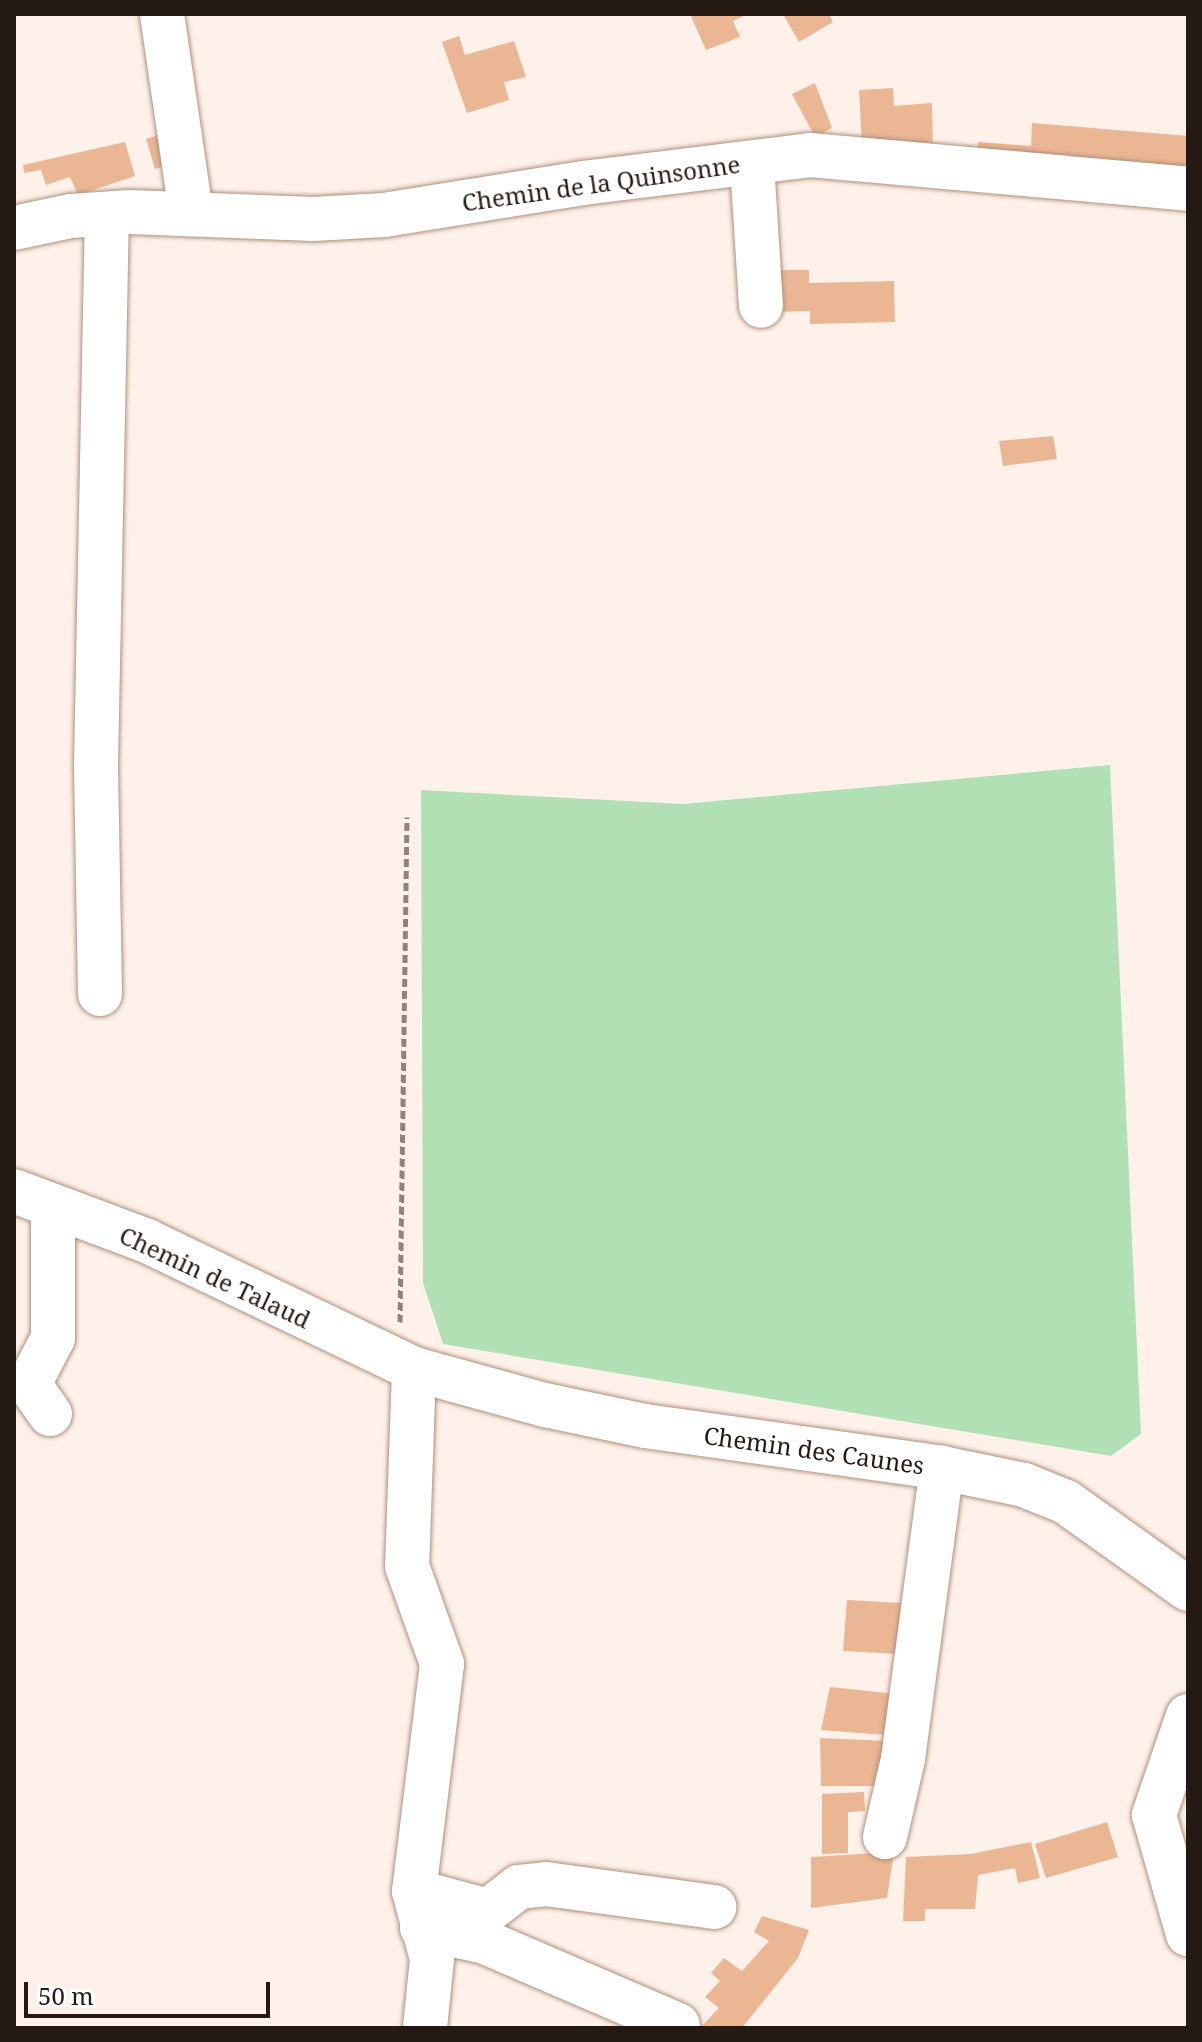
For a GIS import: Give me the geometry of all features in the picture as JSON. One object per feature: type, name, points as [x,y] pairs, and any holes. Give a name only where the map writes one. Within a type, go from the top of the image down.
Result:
[{"type":"street","points":[[162,14],[191,214]]},
{"type":"street","name":"Chemin de la Quinsonne","points":[[14,228],[71,216],[107,214],[313,219],[384,215],[583,183],[810,155],[1188,189]]},
{"type":"street","points":[[752,163],[761,306]]},
{"type":"street","points":[[100,994],[96,765],[107,214]]},
{"type":"street","points":[[34,1199],[53,1338],[29,1384],[50,1414]]},
{"type":"street","name":"Chemin de Talaud","points":[[34,1199],[147,1241],[407,1366]]},
{"type":"street","points":[[407,1366],[407,1566],[442,1664],[418,1910],[432,1959],[425,2028]]},
{"type":"street","name":"Chemin des Caunes","points":[[407,1366],[545,1405],[645,1426],[942,1468],[1024,1485],[1066,1502],[1188,1589]]},
{"type":"street","points":[[885,1837],[903,1759],[942,1468]]},
{"type":"street","points":[[1188,1716],[1154,1815],[1188,1934]]},
{"type":"street","points":[[418,1910],[488,1911],[519,1887],[546,1884],[714,1907]]},
{"type":"street","points":[[418,1910],[678,2025]]},
{"type":"path","points":[[407,817],[407,1366]]},
{"type":"green space","points":[[1110,765],[1141,1434],[1111,1456],[443,1344],[423,1283],[421,790],[683,804]]},
{"type":"building","points":[[690,14],[748,14],[733,21],[740,37],[706,50]]},
{"type":"building","points":[[783,14],[829,14],[833,22],[799,42]]},
{"type":"building","points":[[459,36],[465,55],[514,41],[526,77],[504,82],[509,100],[467,113],[442,42]]},
{"type":"building","points":[[815,83],[832,128],[815,137],[792,94]]},
{"type":"building","points":[[893,88],[894,106],[932,103],[933,154],[862,144],[859,90]]},
{"type":"building","points":[[1032,123],[1188,136],[1188,173],[977,156],[978,142],[1031,146]]},
{"type":"building","points":[[161,134],[171,164],[155,169],[146,139]]},
{"type":"building","points":[[125,142],[135,176],[78,195],[70,177],[46,185],[41,170],[24,173],[23,165]]},
{"type":"building","points":[[776,270],[809,270],[809,283],[894,281],[895,322],[810,324],[810,311],[776,312]]},
{"type":"building","points":[[1053,436],[1057,459],[1003,466],[999,441]]},
{"type":"building","points":[[847,1600],[901,1603],[899,1654],[843,1651]]},
{"type":"building","points":[[830,1687],[906,1695],[899,1736],[821,1730]]},
{"type":"building","points":[[820,1738],[889,1741],[888,1786],[821,1786]]},
{"type":"building","points":[[864,1792],[865,1811],[848,1812],[848,1853],[822,1854],[822,1794]]},
{"type":"building","points":[[1107,1822],[1118,1857],[1046,1878],[1035,1844]]},
{"type":"building","points":[[1031,1842],[1040,1878],[1018,1883],[1015,1868],[978,1875],[975,1909],[925,1909],[925,1921],[903,1921],[906,1857],[971,1854]]},
{"type":"building","points":[[894,1852],[887,1898],[811,1908],[811,1857]]},
{"type":"building","points":[[762,1916],[809,1930],[798,1958],[742,2028],[700,2028],[719,2008],[705,1997],[720,1981],[711,1973],[724,1958],[742,1971],[769,1941],[754,1932]]}]
